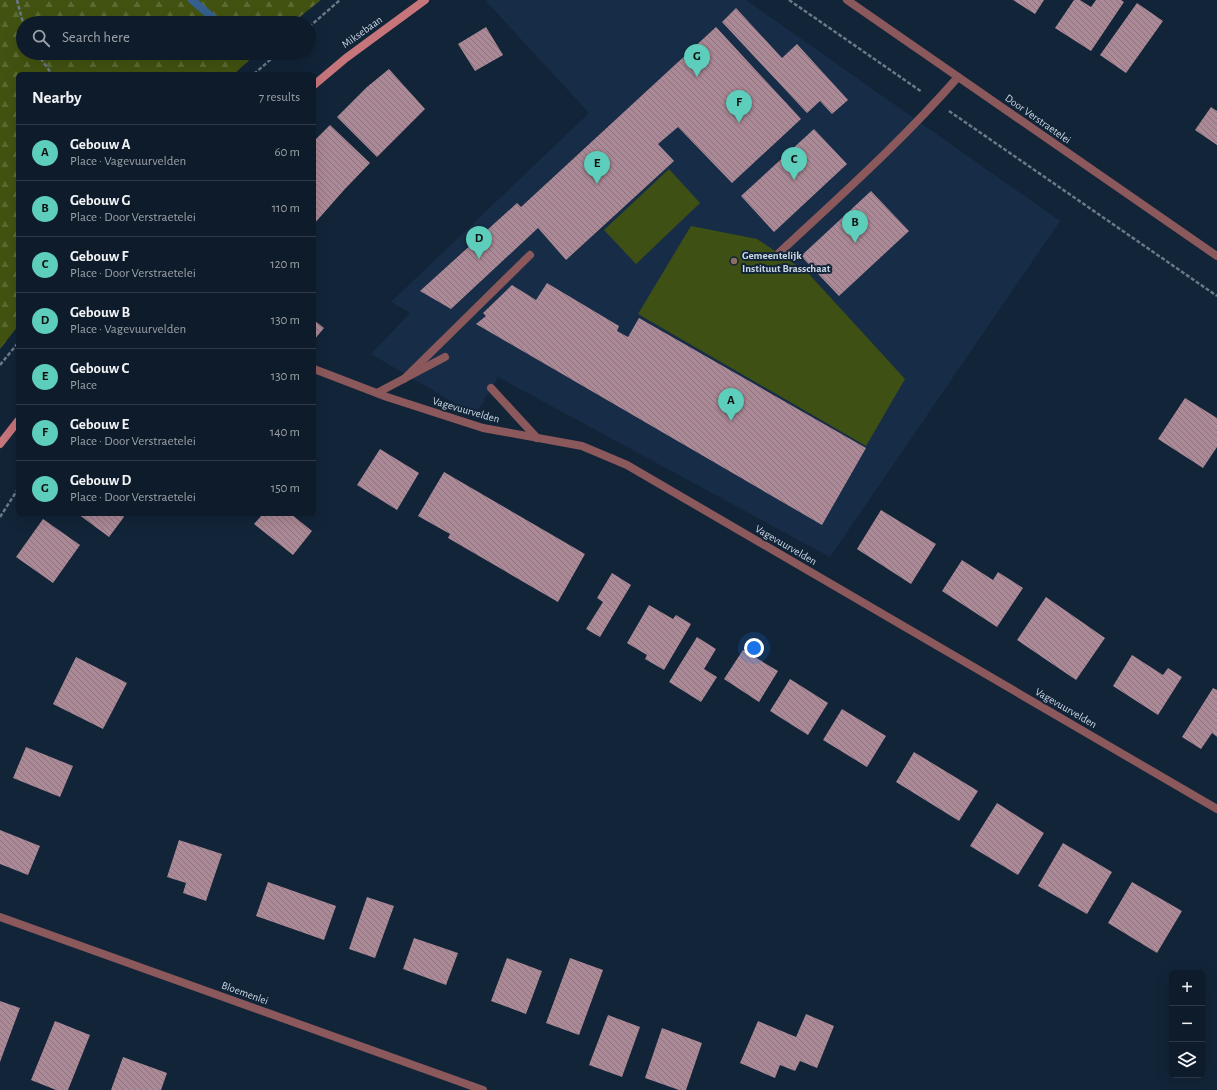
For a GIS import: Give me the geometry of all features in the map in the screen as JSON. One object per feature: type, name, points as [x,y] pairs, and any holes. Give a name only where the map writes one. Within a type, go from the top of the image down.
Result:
[{"type":"main road","name":"Miksebaan","points":[[316,83],[346,58],[426,0]]},
{"type":"main road","points":[[0,444],[16,424]]},
{"type":"street","name":"Door Verstraetelei","points":[[847,0],[1217,256]]},
{"type":"street","points":[[779,253],[886,153],[936,102],[958,77]]},
{"type":"street","points":[[404,379],[530,255]]},
{"type":"street","points":[[377,393],[445,357]]},
{"type":"street","name":"Vagevuurvelden","points":[[316,370],[377,393],[483,428],[582,446],[634,469],[1217,809]]},
{"type":"street","points":[[491,388],[537,438]]},
{"type":"street","name":"Bloemenlei","points":[[0,917],[483,1090]]},
{"type":"path","points":[[17,0],[21,16]]},
{"type":"path","points":[[316,20],[340,0]]},
{"type":"path","points":[[789,0],[1217,296]]},
{"type":"path","points":[[42,60],[50,72]]},
{"type":"path","points":[[256,72],[270,60]]},
{"type":"path","points":[[0,365],[16,345]]},
{"type":"path","points":[[0,517],[16,492]]},
{"type":"shaded area","name":"Gemeentelijk Instituut Brasschaat","points":[[746,0],[1060,221],[830,557],[498,377],[475,415],[371,354],[410,313],[391,302],[589,113],[486,1]]},
{"type":"green space","points":[[0,0],[321,0],[301,16],[16,16],[16,60],[249,60],[236,72],[16,72],[16,329],[0,349]]},
{"type":"green space","points":[[669,169],[700,203],[636,264],[604,230]]},
{"type":"green space","points":[[691,226],[757,239],[808,273],[905,379],[866,446],[638,314]]},
{"type":"building","points":[[1013,0],[1044,0],[1035,14]]},
{"type":"building","points":[[1074,0],[1080,0],[1091,7],[1096,0],[1121,0],[1124,2],[1091,51],[1055,28]]},
{"type":"building","points":[[1137,3],[1163,21],[1126,73],[1100,55]]},
{"type":"building","points":[[736,8],[782,58],[797,44],[848,100],[832,114],[820,101],[807,113],[722,22]]},
{"type":"building","points":[[486,27],[503,55],[475,71],[458,44]]},
{"type":"building","points":[[716,27],[801,119],[732,183],[678,127],[658,144],[674,161],[566,260],[538,228],[451,309],[420,291],[517,203],[521,207]]},
{"type":"building","points":[[389,69],[425,109],[377,157],[337,117],[367,87]]},
{"type":"building","points":[[1211,107],[1217,111],[1217,145],[1195,130]]},
{"type":"building","points":[[330,125],[370,163],[316,222],[316,139]]},
{"type":"building","points":[[814,129],[847,164],[774,232],[741,196]]},
{"type":"building","points":[[871,191],[909,231],[839,296],[801,256]]},
{"type":"building","points":[[547,283],[619,326],[617,331],[628,337],[639,318],[866,448],[822,525],[476,324],[486,316],[483,313],[512,285],[536,300]]},
{"type":"building","points":[[316,322],[324,328],[316,338]]},
{"type":"building","points":[[1185,398],[1217,418],[1217,447],[1203,468],[1158,439]]},
{"type":"building","points":[[380,449],[419,473],[397,510],[357,485]]},
{"type":"building","points":[[444,472],[585,554],[558,602],[448,538],[450,534],[418,516]]},
{"type":"building","points":[[881,510],[936,544],[911,584],[857,549]]},
{"type":"building","points":[[81,516],[123,516],[124,517],[109,537]]},
{"type":"building","points":[[261,516],[293,516],[312,531],[293,555],[254,524]]},
{"type":"building","points":[[43,519],[80,545],[53,583],[16,557]]},
{"type":"building","points":[[962,560],[993,580],[998,572],[1023,588],[997,627],[942,591]]},
{"type":"building","points":[[612,573],[631,585],[600,637],[586,629],[603,602],[597,598]]},
{"type":"building","points":[[1046,597],[1105,638],[1076,680],[1017,640]]},
{"type":"building","points":[[649,605],[673,619],[676,615],[691,624],[664,670],[645,659],[647,655],[627,643]]},
{"type":"building","points":[[697,637],[716,649],[704,669],[717,677],[701,702],[669,682]]},
{"type":"building","points":[[743,650],[778,671],[759,702],[724,679]]},
{"type":"building","points":[[1132,655],[1163,675],[1168,668],[1182,677],[1158,715],[1113,686]]},
{"type":"building","points":[[76,657],[127,683],[103,729],[53,704]]},
{"type":"building","points":[[790,679],[828,703],[808,735],[770,711]]},
{"type":"building","points":[[1213,688],[1217,690],[1217,737],[1212,733],[1201,749],[1182,737]]},
{"type":"building","points":[[842,709],[886,736],[867,767],[823,740]]},
{"type":"building","points":[[26,747],[73,766],[60,797],[13,778]]},
{"type":"building","points":[[914,752],[978,791],[959,821],[896,782]]},
{"type":"building","points":[[997,803],[1044,833],[1018,875],[970,846]]},
{"type":"building","points":[[0,830],[40,846],[28,875],[0,864]]},
{"type":"building","points":[[179,840],[222,854],[206,901],[183,893],[186,883],[167,877]]},
{"type":"building","points":[[1063,843],[1112,872],[1087,914],[1038,886]]},
{"type":"building","points":[[268,882],[336,906],[324,940],[256,916]]},
{"type":"building","points":[[1132,882],[1182,911],[1157,953],[1108,923]]},
{"type":"building","points":[[367,897],[394,906],[375,958],[349,949]]},
{"type":"building","points":[[414,938],[458,953],[446,985],[403,969]]},
{"type":"building","points":[[507,958],[542,971],[526,1014],[491,1001]]},
{"type":"building","points":[[570,958],[603,970],[579,1035],[546,1023]]},
{"type":"building","points":[[0,1001],[20,1008],[0,1062]]},
{"type":"building","points":[[806,1014],[834,1026],[817,1068],[800,1061],[795,1071],[780,1065],[775,1078],[740,1063],[758,1021],[796,1037]]},
{"type":"building","points":[[608,1015],[640,1027],[622,1077],[589,1065]]},
{"type":"building","points":[[55,1021],[90,1035],[68,1090],[56,1090],[31,1080]]},
{"type":"building","points":[[662,1028],[702,1043],[686,1090],[679,1090],[645,1078]]},
{"type":"building","points":[[123,1057],[167,1073],[161,1090],[111,1090]]},
{"type":"waterway","points":[[192,0],[211,16]]},
{"type":"place","name":"Gebouw D","points":[[697,77]]},
{"type":"place","name":"Gebouw E","points":[[739,123]]},
{"type":"place","name":"Gebouw F","points":[[794,180]]},
{"type":"place","name":"Gebouw C","points":[[597,184]]},
{"type":"place","name":"Gebouw G","points":[[855,243]]},
{"type":"place","name":"Gebouw B","points":[[479,259]]},
{"type":"place","name":"Gemeentelijk Instituut Brasschaat","points":[[734,261]]},
{"type":"place","name":"Gebouw A","points":[[731,421]]}]
